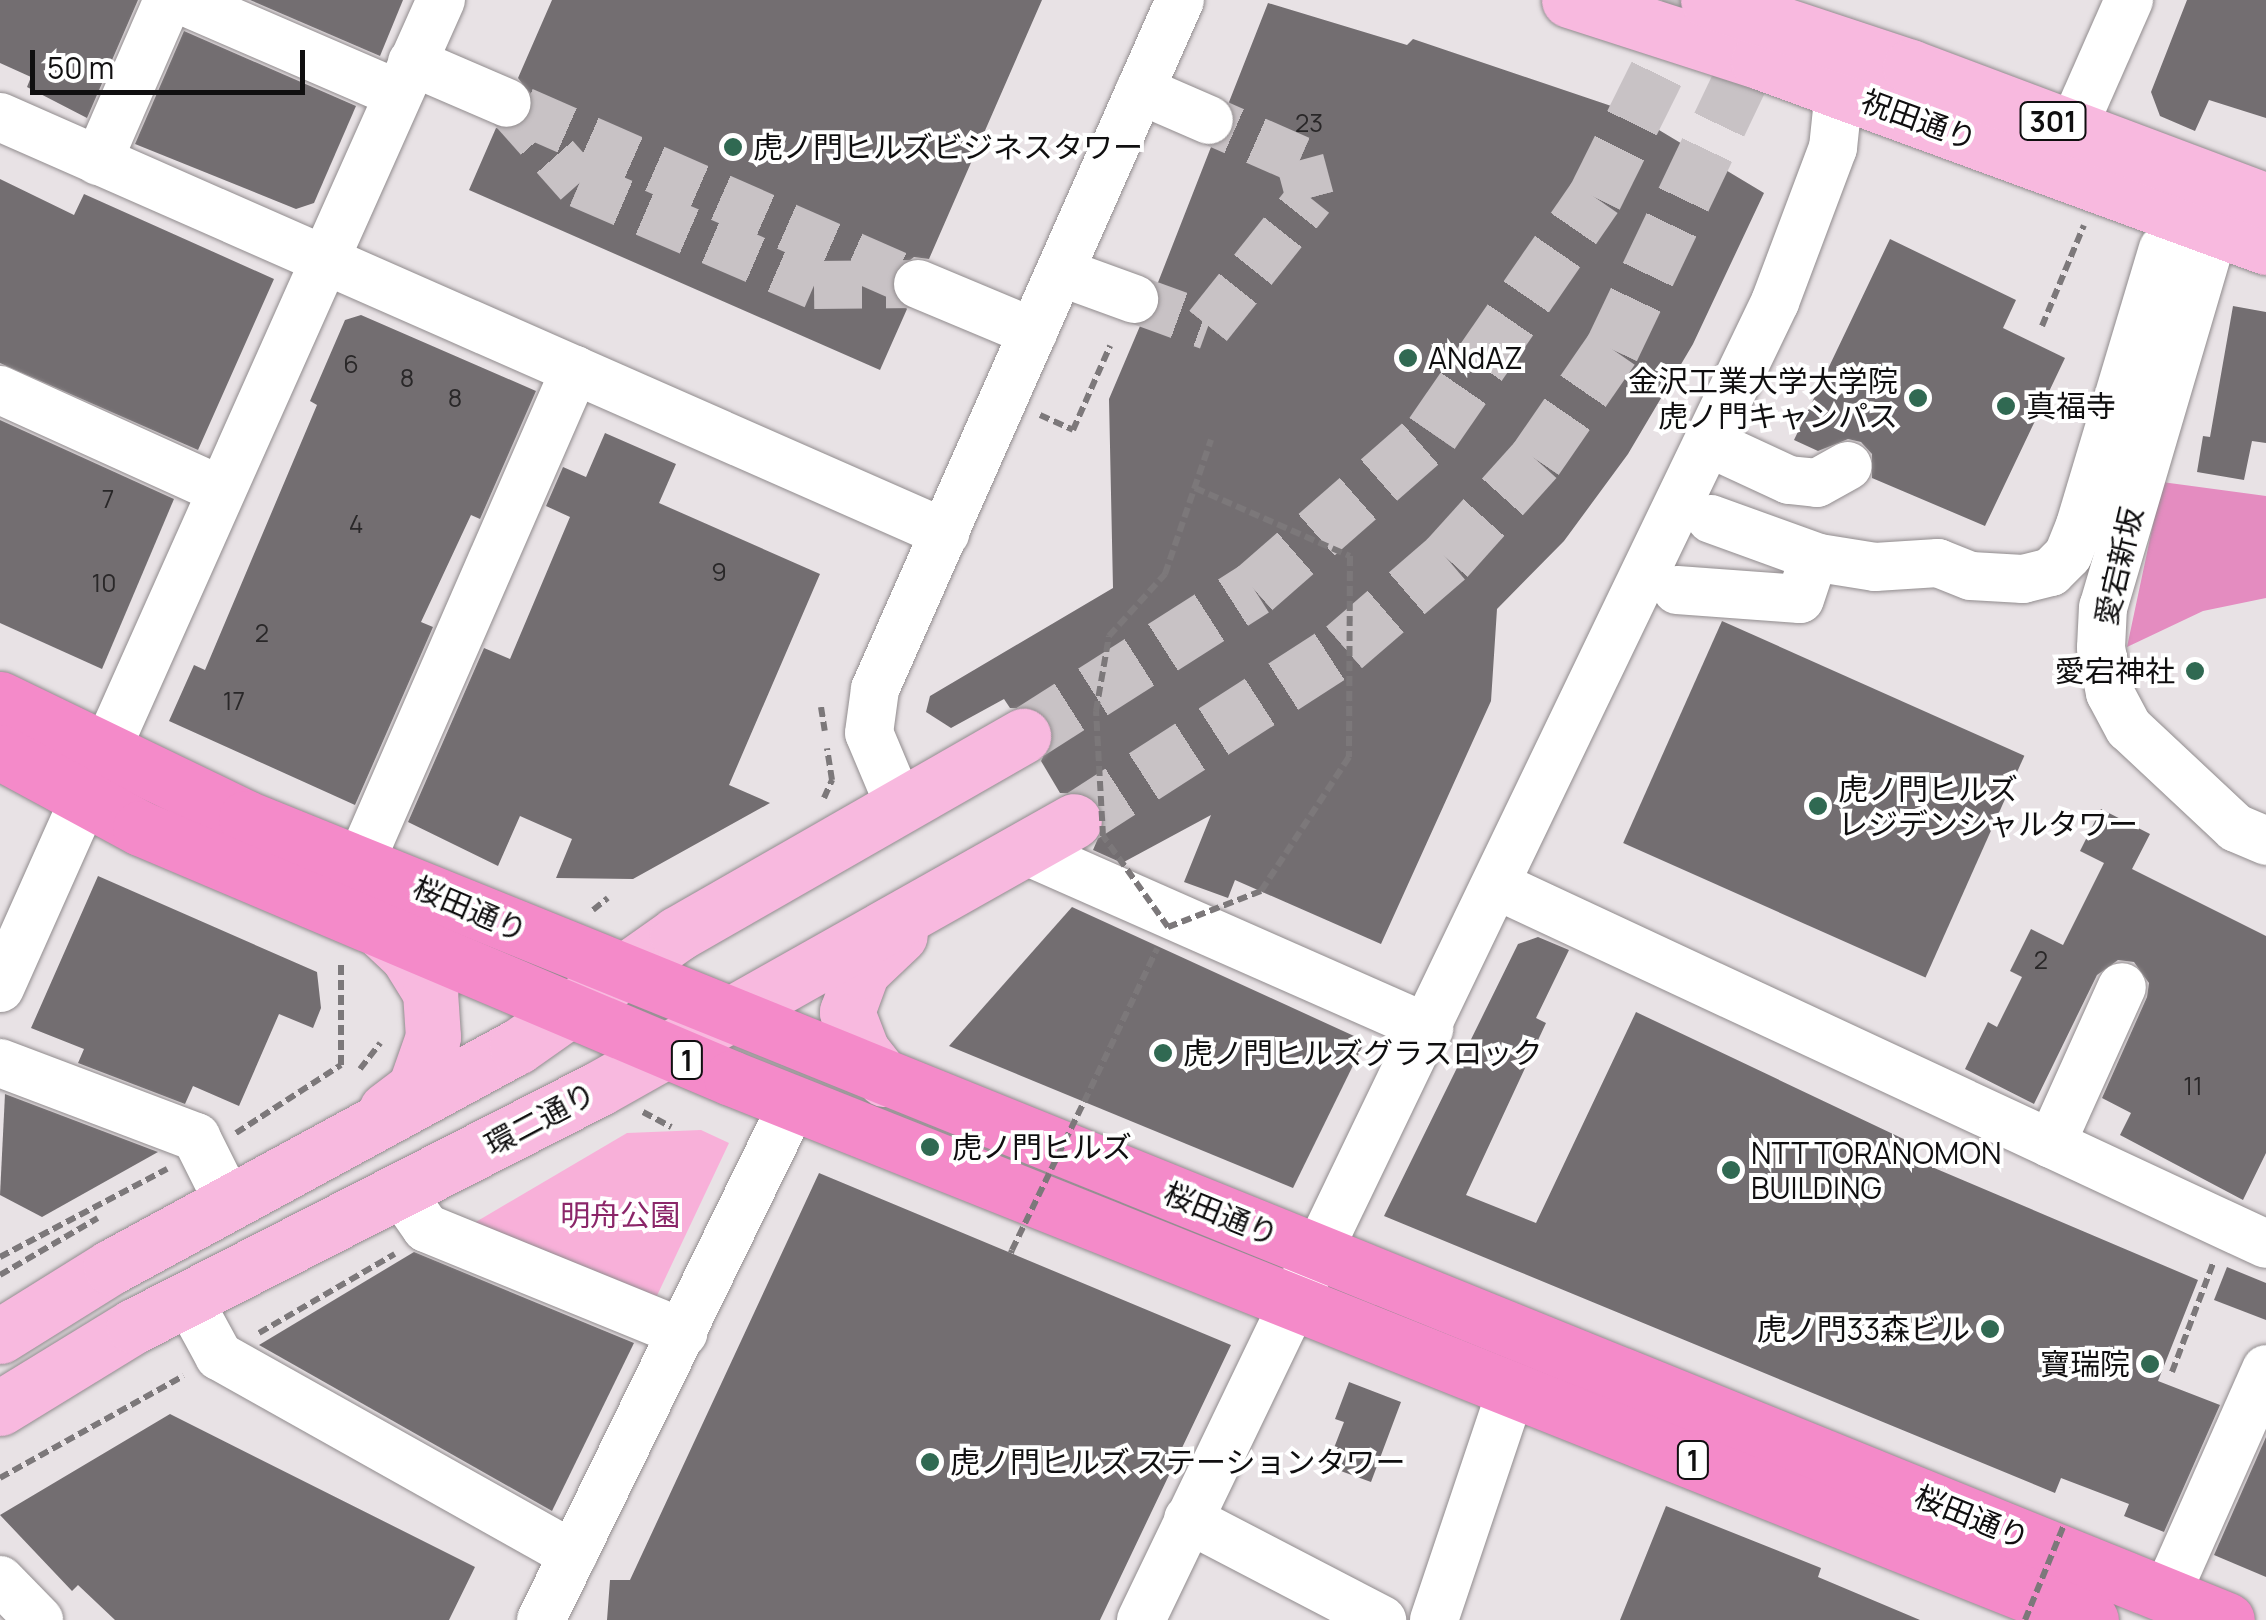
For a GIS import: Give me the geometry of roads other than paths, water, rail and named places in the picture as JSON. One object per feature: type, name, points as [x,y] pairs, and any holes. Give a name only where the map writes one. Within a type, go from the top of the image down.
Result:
[{"type":"highway","name":"桜田通り","points":[[0,699],[96,776],[360,943],[574,1010],[793,1104],[2090,1620]]},
{"type":"highway","name":"桜田通り","points":[[0,752],[96,776],[360,863],[884,1079],[2227,1620]]},
{"type":"main road","name":"祝田通り","points":[[1569,0],[1839,45]]},
{"type":"main road","name":"祝田通り","points":[[1708,0],[1839,45],[2064,149],[2214,231],[2266,247]]},
{"type":"main road","name":"祝田通り","points":[[2064,149],[2266,201]]},
{"type":"main road","points":[[0,1336],[574,1010],[677,934],[1023,736]]},
{"type":"main road","name":"環二通り","points":[[0,1408],[190,1300],[418,1212],[724,1012],[939,899],[1074,821]]},
{"type":"main road","points":[[884,1079],[849,1026],[852,986],[939,899]]},
{"type":"main road","points":[[331,1150],[415,1088],[433,1037],[430,992],[407,955],[360,943]]},
{"type":"street","points":[[98,161],[168,0]]},
{"type":"street","points":[[181,0],[243,12],[405,78],[506,104]]},
{"type":"street","points":[[0,988],[96,776],[218,489],[441,0]]},
{"type":"street","points":[[901,808],[869,733],[875,689],[1180,0]]},
{"type":"street","points":[[2064,149],[2129,0]]},
{"type":"street","points":[[1141,1620],[1498,886],[1807,230],[1833,148],[1839,45]]},
{"type":"street","points":[[1140,90],[1209,120]]},
{"type":"street","points":[[0,117],[945,533]]},
{"type":"street","name":"愛宕新坂","points":[[2214,231],[2104,607],[2102,648],[2110,693],[2129,728],[2236,828],[2266,840]]},
{"type":"street","points":[[1711,519],[1814,557],[1875,567],[1938,564],[1970,576],[2024,579],[2051,572],[2068,555],[2080,525],[2164,249]]},
{"type":"street","points":[[1060,272],[1134,299]]},
{"type":"street","points":[[918,284],[1033,332]]},
{"type":"street","points":[[360,863],[575,370]]},
{"type":"street","points":[[0,390],[218,489]]},
{"type":"street","points":[[1709,443],[1790,480],[1817,483],[1848,466]]},
{"type":"street","points":[[1677,590],[1800,600],[1814,557]]},
{"type":"street","points":[[1024,850],[1428,1029]]},
{"type":"street","points":[[1498,886],[2266,1244]]},
{"type":"street","points":[[2050,1144],[2122,987]]},
{"type":"street","points":[[0,1063],[196,1137],[229,1203]]},
{"type":"street","points":[[541,1620],[793,1104]]},
{"type":"street","points":[[418,1212],[683,1333]]},
{"type":"street","points":[[190,1300],[218,1356],[573,1556]]},
{"type":"street","points":[[2166,1595],[2266,1368]]},
{"type":"street","points":[[1434,1620],[1511,1392]]},
{"type":"street","points":[[1188,1519],[1382,1620]]},
{"type":"street","points":[[0,1580],[38,1620]]},
{"type":"tunnel","points":[[1023,736],[1254,589],[1432,433],[1595,197],[1693,0]]},
{"type":"tunnel","points":[[1074,821],[1344,647],[1447,558],[1536,459],[1612,349],[1771,16]]},
{"type":"tunnel","points":[[507,103],[579,184],[814,285],[918,284]]},
{"type":"tunnel","points":[[523,111],[902,277]]},
{"type":"tunnel","points":[[1134,299],[1208,326],[1310,198],[1300,160],[1209,120]]},
{"type":"place","name":"虎ノ門ヒルズビジネスタワー","points":[[733,147]]},
{"type":"place","name":"ANdAZ","points":[[1408,358]]},
{"type":"place","name":"金沢工業大学大学院 虎ノ門キャンパス","points":[[1918,398]]},
{"type":"place","name":"真福寺","points":[[2006,406]]},
{"type":"place","name":"愛宕神社","points":[[2195,671]]},
{"type":"place","name":"虎ノ門ヒルズ レジデンシャルタワー","points":[[1818,806]]},
{"type":"place","name":"虎ノ門ヒルズグラスロック","points":[[1163,1053]]},
{"type":"place","name":"虎ノ門ヒルズ","points":[[930,1147]]},
{"type":"place","name":"NTT TORANOMON BUILDING","points":[[1731,1170]]},
{"type":"place","name":"虎ノ門33森ビル","points":[[1990,1329]]},
{"type":"place","name":"寶瑞院","points":[[2150,1364]]},
{"type":"place","name":"虎ノ門ヒルズ ステーションタワー","points":[[930,1462]]},
{"type":"park label","name":"明舟公園","points":[[620,1215]]}]
